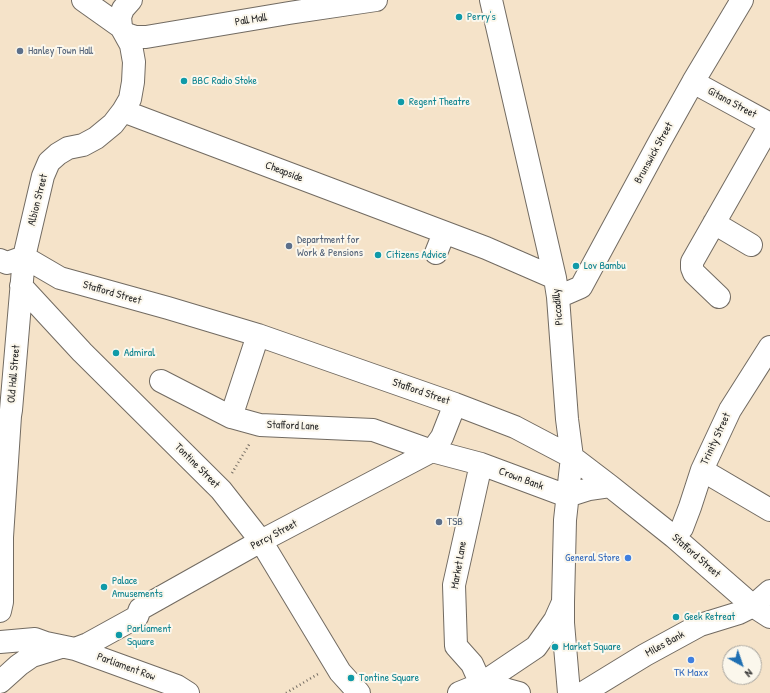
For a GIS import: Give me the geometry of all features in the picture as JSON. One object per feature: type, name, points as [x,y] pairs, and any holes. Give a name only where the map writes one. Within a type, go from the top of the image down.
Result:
[{"type":"street","points":[[82,0],[123,30]]},
{"type":"street","name":"Albion Street","points":[[24,257],[43,176],[49,162],[68,148],[83,145],[96,138],[113,124],[130,99],[134,62],[131,45],[123,30],[120,17],[123,9],[131,0]]},
{"type":"street","name":"Pall Mall","points":[[123,30],[135,37],[146,37],[376,0]]},
{"type":"street","name":"Piccadilly","points":[[491,0],[557,287],[567,419],[572,457],[567,496],[559,611],[563,623],[569,693]]},
{"type":"street","name":"Brunswick Street","points":[[557,287],[581,287],[693,82],[742,0]]},
{"type":"street","name":"Gitana Street","points":[[693,82],[770,124]]},
{"type":"street","name":"Cheapside","points":[[123,111],[486,248],[557,287]]},
{"type":"street","points":[[719,297],[694,274],[692,262],[770,124]]},
{"type":"street","points":[[714,224],[751,245]]},
{"type":"street","points":[[436,253],[444,233]]},
{"type":"street","points":[[0,260],[8,264],[24,257]]},
{"type":"street","name":"Old Hall Street","points":[[0,611],[2,602],[2,537],[10,416],[24,257]]},
{"type":"street","name":"Stafford Street","points":[[24,257],[60,278],[258,335],[455,404],[514,427],[572,457],[674,537],[761,612]]},
{"type":"street","name":"Tontine Street","points":[[21,286],[82,352],[222,490],[261,541],[338,668],[359,693]]},
{"type":"street","points":[[231,417],[258,335]]},
{"type":"street","name":"Trinity Street","points":[[674,537],[682,528],[702,470],[730,410],[770,347]]},
{"type":"street","name":"Stafford Lane","points":[[161,381],[231,417],[260,425],[373,430],[432,451]]},
{"type":"street","name":"Percy Street","points":[[68,648],[88,644],[137,617],[140,609],[261,541],[432,451],[442,437],[455,404]]},
{"type":"street","name":"Crown Bank","points":[[432,451],[481,464],[567,496]]},
{"type":"street","name":"Market Lane","points":[[481,464],[454,585],[456,646],[472,664],[481,684]]},
{"type":"street","points":[[702,470],[770,510]]},
{"type":"street","points":[[567,496],[589,489],[610,486]]},
{"type":"street","name":"Miles Bank","points":[[583,693],[645,655],[700,626],[739,613],[761,612],[770,591]]},
{"type":"street","points":[[460,693],[481,684],[536,647],[559,611]]},
{"type":"street","name":"Parliament Row","points":[[0,642],[35,639],[68,648],[177,686],[188,693]]},
{"type":"street","points":[[0,682],[19,665],[32,656],[68,648]]},
{"type":"street","points":[[481,684],[519,693]]},
{"type":"path","points":[[222,490],[260,425]]},
{"type":"path","points":[[286,693],[338,668]]},
{"type":"place","name":"Perry's","points":[[459,17]]},
{"type":"place","name":"Hanley Town Hall","points":[[20,51]]},
{"type":"place","name":"BBC Radio Stoke","points":[[184,81]]},
{"type":"place","name":"Regent Theatre","points":[[401,102]]},
{"type":"place","name":"Department for Work & Pensions","points":[[289,246]]},
{"type":"place","name":"Citizens Advice","points":[[378,255]]},
{"type":"place","name":"Lov Bambu","points":[[576,266]]},
{"type":"place","name":"Admiral","points":[[116,353]]},
{"type":"place","name":"TSB","points":[[439,522]]},
{"type":"place","name":"General Store","points":[[628,558]]},
{"type":"place","name":"Palace Amusements","points":[[104,587]]},
{"type":"place","name":"Geek Retreat","points":[[676,617]]},
{"type":"place","name":"Parliament Square","points":[[119,635]]},
{"type":"place","name":"Market Square","points":[[555,647]]},
{"type":"place","name":"TK Maxx","points":[[691,660]]},
{"type":"place","name":"Tontine Square","points":[[351,678]]}]
